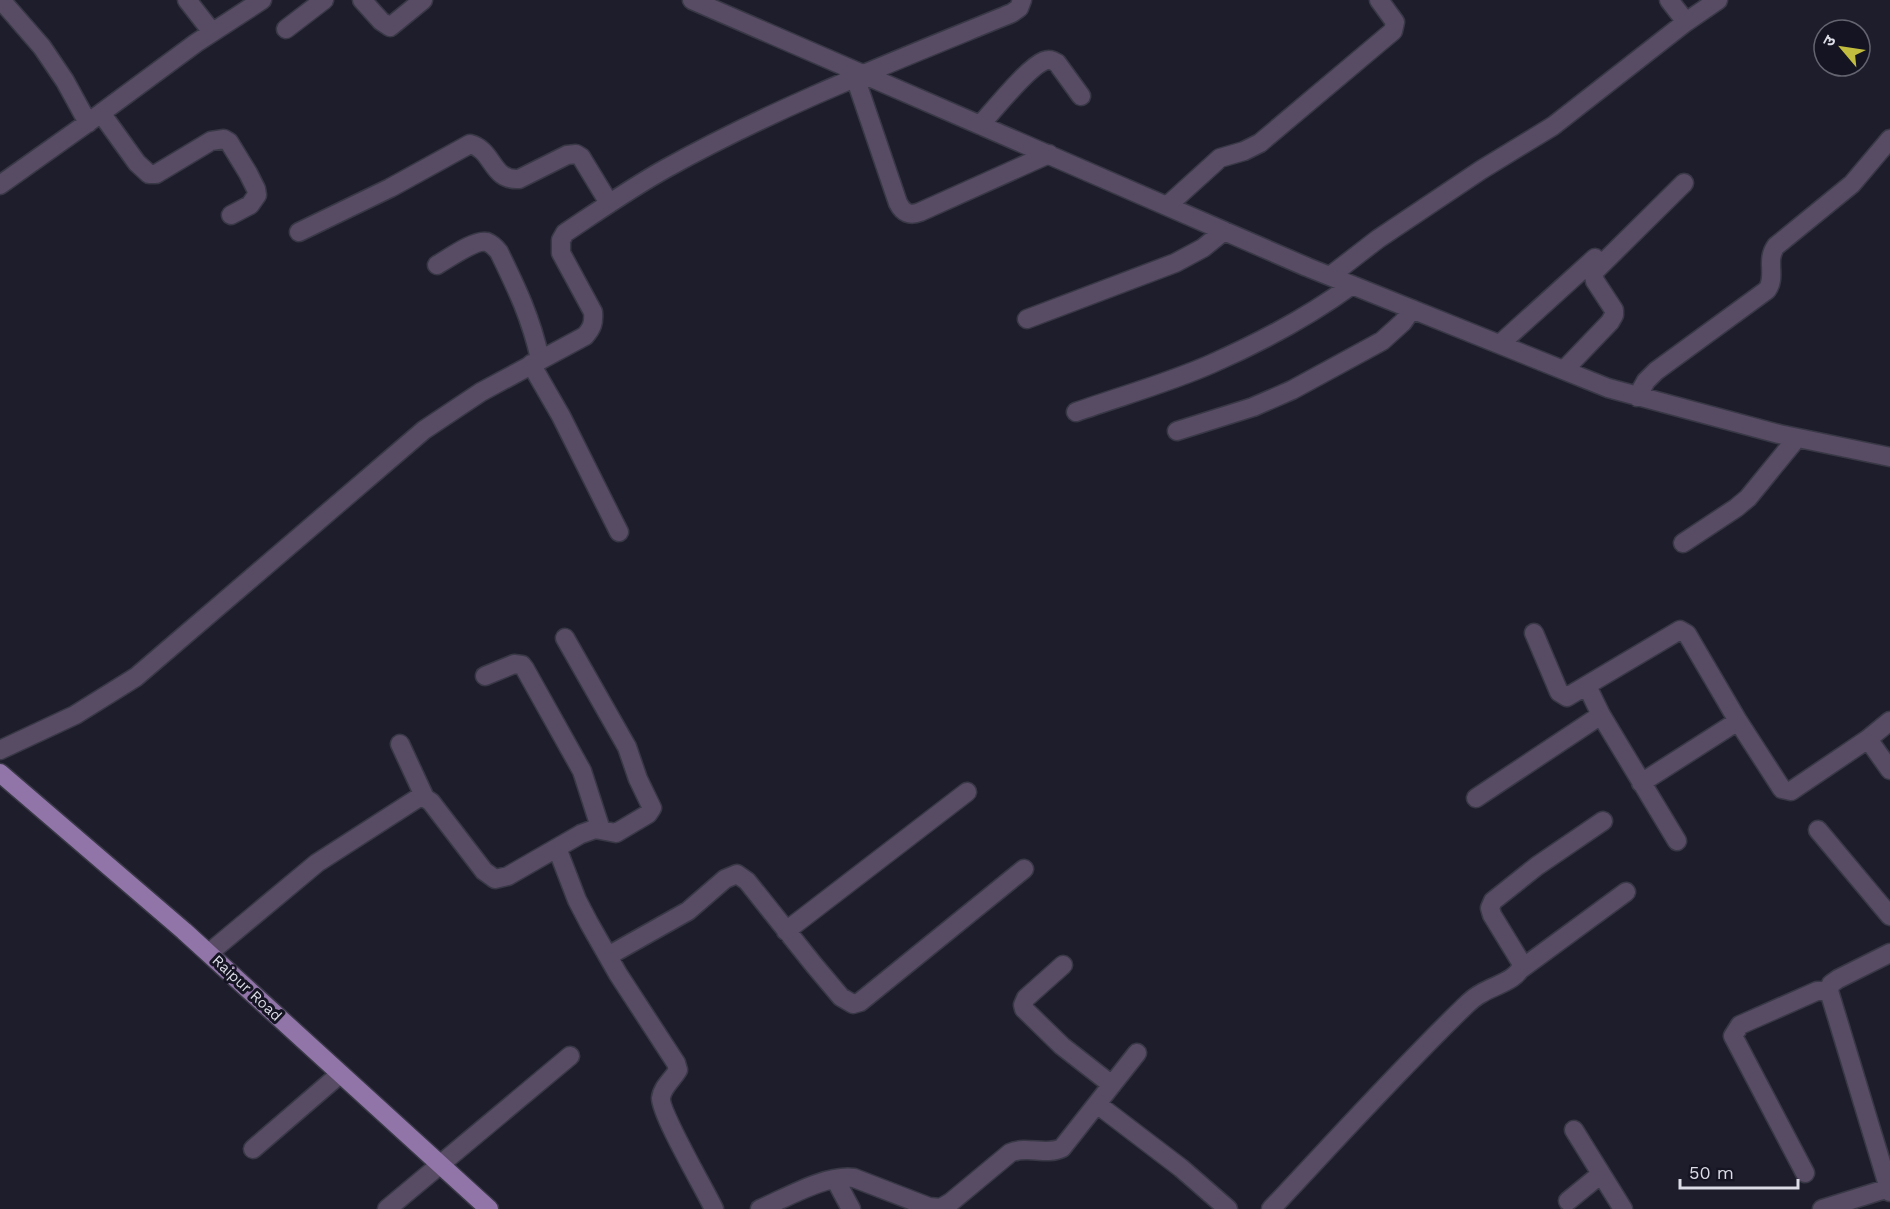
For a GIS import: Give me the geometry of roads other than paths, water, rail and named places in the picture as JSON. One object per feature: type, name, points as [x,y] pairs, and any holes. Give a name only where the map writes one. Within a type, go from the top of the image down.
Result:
[{"type":"main road","name":"Raipur Road","points":[[0,773],[209,953],[489,1209]]},
{"type":"street","points":[[0,0],[42,47],[65,81],[95,118],[142,170],[149,174],[156,174],[212,141],[224,139],[229,142],[248,173],[257,195],[250,205],[231,215]]},
{"type":"street","points":[[187,0],[212,32]]},
{"type":"street","points":[[0,185],[212,32],[261,0]]},
{"type":"street","points":[[286,29],[324,0]]},
{"type":"street","points":[[362,0],[386,26],[390,27],[423,0]]},
{"type":"street","points":[[692,0],[859,76],[1049,154],[1330,276],[1608,388],[1797,438],[1890,457]]},
{"type":"street","points":[[0,750],[75,715],[136,677],[424,430],[481,392],[585,336],[594,321],[593,312],[561,253],[561,240],[565,233],[609,203],[729,135],[859,76],[1012,13],[1019,8],[1022,0]]},
{"type":"street","points":[[1167,206],[1220,158],[1244,151],[1260,143],[1393,31],[1395,22],[1379,0]]},
{"type":"street","points":[[1669,0],[1686,22]]},
{"type":"street","points":[[1330,276],[1378,239],[1481,170],[1553,126],[1686,22],[1718,0]]},
{"type":"street","points":[[980,125],[1020,81],[1044,61],[1051,60],[1057,63],[1082,96]]},
{"type":"street","points":[[859,76],[898,203],[906,213],[920,212],[1049,154]]},
{"type":"street","points":[[1637,397],[1646,381],[1656,371],[1767,290],[1772,279],[1771,253],[1776,246],[1852,183],[1890,139]]},
{"type":"street","points":[[299,232],[390,188],[470,144],[482,150],[499,173],[510,180],[519,179],[576,154],[581,157],[609,203]]},
{"type":"street","points":[[1564,370],[1614,315],[1614,310],[1595,281],[1596,270],[1684,183]]},
{"type":"street","points":[[1027,319],[1175,263],[1203,248],[1224,231]]},
{"type":"street","points":[[437,265],[481,242],[488,242],[499,252],[533,327],[536,362],[619,532]]},
{"type":"street","points":[[1500,344],[1595,258]]},
{"type":"street","points":[[1076,412],[1209,365],[1297,322],[1352,285]]},
{"type":"street","points":[[1176,431],[1253,407],[1292,390],[1382,341],[1403,322],[1412,309]]},
{"type":"street","points":[[1683,543],[1748,498],[1797,438]]},
{"type":"street","points":[[1534,633],[1559,692],[1567,697],[1680,630],[1687,634],[1738,721],[1782,789],[1791,792],[1868,739],[1890,721]]},
{"type":"street","points":[[400,744],[425,798],[431,802],[484,871],[495,879],[508,876],[581,834],[595,829],[609,833],[622,831],[648,814],[652,808],[638,779],[627,747],[565,638]]},
{"type":"street","points":[[485,676],[514,664],[522,665],[582,771],[602,830]]},
{"type":"street","points":[[1587,686],[1601,715],[1677,841]]},
{"type":"street","points":[[1476,798],[1601,715]]},
{"type":"street","points":[[1641,783],[1738,721]]},
{"type":"street","points":[[1868,739],[1890,770]]},
{"type":"street","points":[[786,931],[966,792]]},
{"type":"street","points":[[209,953],[317,863],[412,801],[425,798]]},
{"type":"street","points":[[1521,969],[1522,964],[1492,915],[1490,908],[1493,901],[1537,866],[1603,821]]},
{"type":"street","points":[[1818,830],[1890,916]]},
{"type":"street","points":[[556,848],[577,900],[608,956],[676,1063],[678,1070],[664,1089],[661,1102],[714,1209]]},
{"type":"street","points":[[608,956],[680,916],[725,879],[737,874],[747,881],[841,997],[853,1004],[860,1002],[1024,869]]},
{"type":"street","points":[[1271,1209],[1403,1068],[1468,1003],[1483,992],[1517,974],[1626,892]]},
{"type":"street","points":[[1822,1209],[1889,1190],[1830,992],[1831,984],[1838,979],[1890,953]]},
{"type":"street","points":[[1063,965],[1026,998],[1024,1009],[1062,1046],[1112,1085]]},
{"type":"street","points":[[1804,1173],[1733,1036],[1740,1025],[1817,991],[1830,992]]},
{"type":"street","points":[[760,1209],[835,1179],[854,1178],[932,1208],[941,1208],[1010,1153],[1018,1149],[1058,1150],[1066,1144],[1137,1053]]},
{"type":"street","points":[[387,1209],[570,1056]]},
{"type":"street","points":[[253,1149],[340,1074]]},
{"type":"street","points":[[1097,1104],[1181,1168],[1228,1209]]},
{"type":"street","points":[[1574,1130],[1623,1209]]},
{"type":"street","points":[[1568,1201],[1601,1174]]},
{"type":"street","points":[[835,1179],[851,1209]]}]
